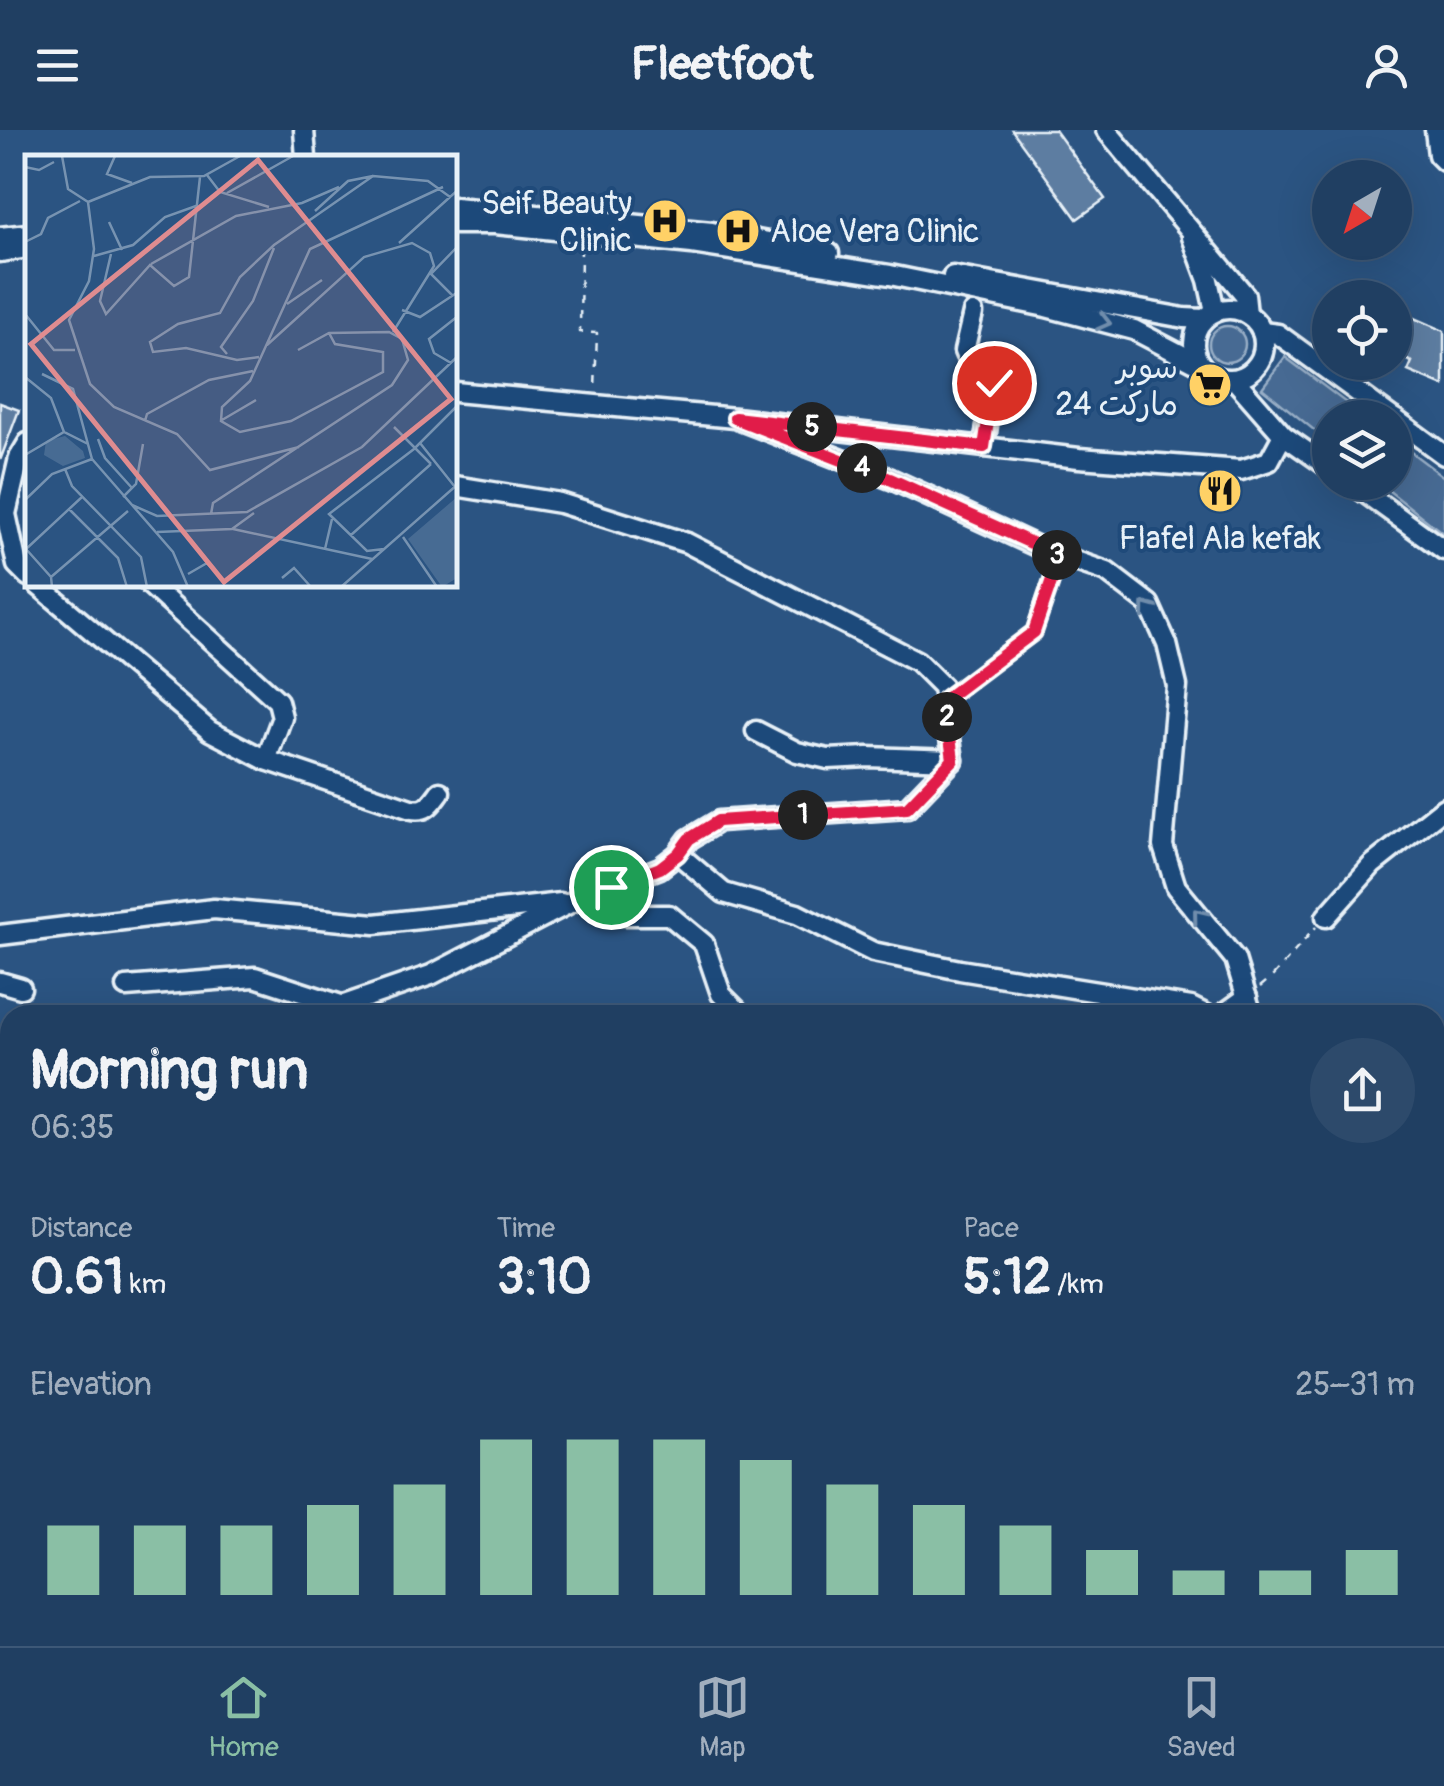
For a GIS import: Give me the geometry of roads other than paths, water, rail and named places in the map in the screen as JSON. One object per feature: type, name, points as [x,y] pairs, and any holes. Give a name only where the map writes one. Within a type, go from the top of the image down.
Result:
[{"type":"street","points":[[304,130],[306,155]]},
{"type":"street","points":[[1106,130],[1245,295],[1248,314]]},
{"type":"street","points":[[1436,130],[1438,155],[1444,161]]},
{"type":"street","points":[[458,206],[712,232],[1184,318],[1226,308],[1248,314],[1256,321],[1264,342],[1259,362],[1244,376],[1222,378],[1134,330],[890,274],[692,244],[495,224],[458,224]]},
{"type":"street","points":[[1190,232],[1208,280],[1209,315],[1194,337],[1201,365]]},
{"type":"street","points":[[0,238],[25,234]]},
{"type":"street","points":[[0,252],[25,248]]},
{"type":"street","points":[[973,313],[964,351],[994,383],[984,447]]},
{"type":"street","points":[[1262,332],[1278,334],[1369,400]]},
{"type":"street","points":[[1234,378],[1283,434],[1312,455]]},
{"type":"street","points":[[458,392],[735,418],[1079,458],[1241,470],[1269,461],[1283,434]]},
{"type":"street","points":[[735,418],[890,479],[1060,556],[1107,572],[1149,604],[1166,644],[1177,686],[1163,846],[1176,887],[1234,959],[1250,1005]]},
{"type":"street","points":[[1412,431],[1444,455]]},
{"type":"street","points":[[0,577],[22,570],[6,514],[18,458],[25,448]]},
{"type":"street","points":[[458,486],[560,503],[688,543],[917,661],[944,687],[953,760]]},
{"type":"street","points":[[1375,500],[1444,550]]},
{"type":"street","points":[[42,588],[210,731],[266,760],[411,810],[428,808],[440,792]]},
{"type":"street","points":[[153,588],[278,701],[282,717],[266,760]]},
{"type":"street","points":[[756,731],[797,752],[828,760],[868,756],[953,760]]},
{"type":"street","points":[[347,1005],[432,975],[572,902],[660,868],[689,839],[718,821],[907,808],[953,760]]},
{"type":"street","points":[[1326,917],[1372,866],[1444,808]]},
{"type":"street","points":[[678,854],[724,893],[797,914],[873,952],[1178,1005]]},
{"type":"street","points":[[611,887],[620,916],[669,914],[704,944],[724,1005]]},
{"type":"street","points":[[0,935],[214,909],[374,924],[572,902]]},
{"type":"street","points":[[126,987],[255,977],[341,1005]]},
{"type":"street","points":[[0,982],[21,988]]},
{"type":"street","points":[[721,994],[732,1005]]},
{"type":"place","name":"Seif Beauty Clinic","points":[[665,221]]},
{"type":"place","name":"Aloe Vera Clinic","points":[[738,231]]},
{"type":"place","name":"سوبر ماركت 24","points":[[1210,385]]},
{"type":"place","name":"Flafel Ala kefak","points":[[1220,491]]}]
